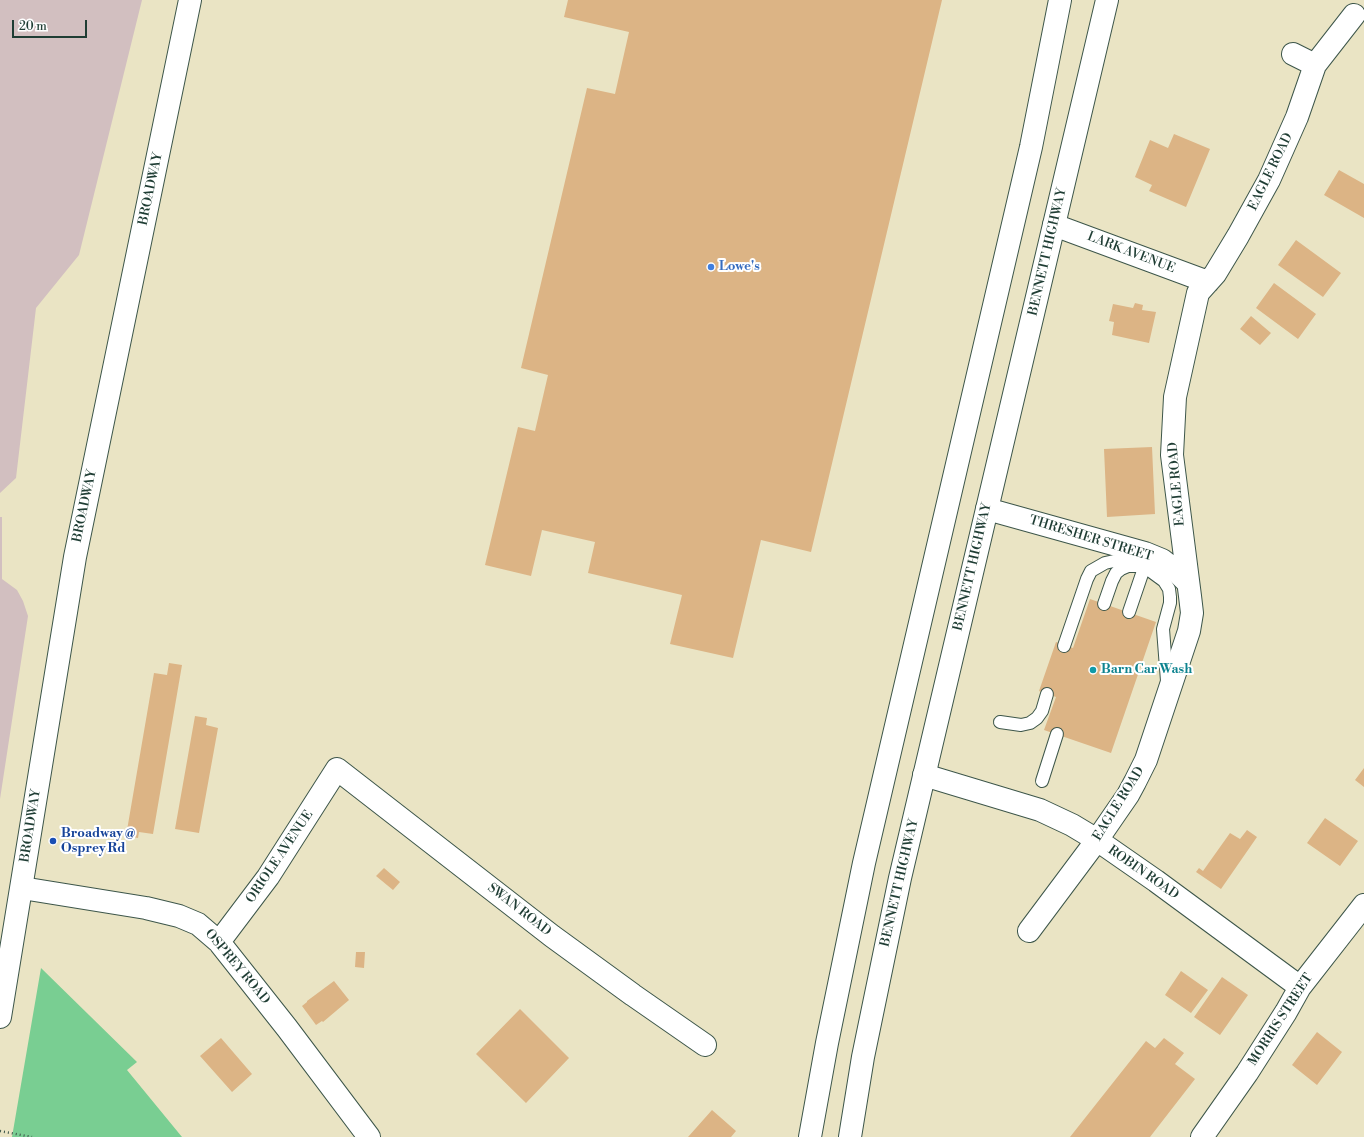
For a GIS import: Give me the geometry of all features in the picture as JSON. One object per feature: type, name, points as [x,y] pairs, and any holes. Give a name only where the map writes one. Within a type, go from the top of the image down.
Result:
[{"type":"main road","name":"BROADWAY","points":[[0,1016],[75,557],[190,0]]},
{"type":"main road","points":[[810,1137],[830,1028],[864,863],[1031,147],[1060,0]]},
{"type":"main road","name":"BENNETT HIGHWAY","points":[[850,1137],[863,1057],[881,967],[924,775],[1107,0]]},
{"type":"main road","name":"EAGLE ROAD","points":[[1029,931],[1097,840],[1128,795],[1146,760],[1189,631],[1192,614],[1172,455],[1175,397],[1198,293],[1208,282],[1238,236],[1269,180],[1297,117],[1315,65],[1354,15]]},
{"type":"main road","points":[[1293,54],[1315,65]]},
{"type":"main road","name":"LARK AVENUE","points":[[1054,225],[1208,282]]},
{"type":"main road","name":"THRESHER STREET","points":[[987,509],[1145,552],[1162,560],[1176,570],[1188,583]]},
{"type":"main road","name":"ORIOLE AVENUE","points":[[219,942],[268,877],[337,769]]},
{"type":"main road","name":"SWAN ROAD","points":[[337,769],[552,936],[705,1045]]},
{"type":"main road","name":"ROBIN ROAD","points":[[924,775],[1040,810],[1072,825],[1097,840],[1156,881],[1300,988]]},
{"type":"main road","name":"OSPREY ROAD","points":[[22,888],[146,908],[179,916],[198,924],[219,942],[287,1028],[369,1137]]},
{"type":"main road","name":"MORRIS STREET","points":[[1202,1137],[1247,1073],[1300,988],[1364,905]]},
{"type":"lane","points":[[1064,646],[1091,571],[1105,562],[1114,561],[1140,567],[1158,575],[1169,589],[1170,597],[1170,603],[1163,629],[1168,694]]},
{"type":"lane","points":[[1104,604],[1116,573],[1128,566],[1140,567]]},
{"type":"lane","points":[[1129,612],[1140,567]]},
{"type":"lane","points":[[1000,722],[1021,725],[1030,723],[1037,718],[1042,711],[1047,694]]},
{"type":"lane","points":[[1042,781],[1057,734]]},
{"type":"path","points":[[0,1131],[32,1137]]},
{"type":"shaded area","points":[[0,0],[142,0],[79,255],[36,308],[16,478],[0,493]]},
{"type":"shaded area","points":[[0,517],[2,517],[2,579],[17,590],[23,601],[28,616],[0,799]]},
{"type":"green space","points":[[41,968],[137,1062],[127,1070],[182,1137],[12,1137]]},
{"type":"building","points":[[568,0],[942,0],[811,552],[761,540],[733,658],[670,644],[682,595],[588,573],[595,542],[542,530],[531,576],[485,565],[518,427],[535,431],[548,375],[521,368],[587,88],[615,94],[629,32],[564,17]]},
{"type":"building","points":[[1174,134],[1210,149],[1186,207],[1149,191],[1152,185],[1135,177],[1150,140],[1168,148]]},
{"type":"building","points":[[1339,170],[1364,184],[1364,218],[1324,195]]},
{"type":"building","points":[[1296,240],[1341,273],[1323,297],[1278,265]]},
{"type":"building","points":[[1274,283],[1316,314],[1298,339],[1256,308]]},
{"type":"building","points":[[1135,303],[1143,305],[1142,310],[1156,312],[1149,343],[1112,335],[1114,322],[1109,321],[1113,304],[1133,308]]},
{"type":"building","points":[[1251,316],[1271,333],[1260,345],[1240,329]]},
{"type":"building","points":[[1152,447],[1155,514],[1107,517],[1104,449]]},
{"type":"building","name":"Barn Car Wash","points":[[1090,599],[1156,622],[1111,753],[1044,730],[1056,697],[1039,691],[1056,642],[1073,648]]},
{"type":"building","points":[[169,663],[182,665],[153,834],[139,832],[138,838],[126,836],[154,673],[167,675]]},
{"type":"building","points":[[195,716],[207,718],[206,725],[218,728],[199,833],[175,829]]},
{"type":"building","points":[[1364,768],[1364,787],[1355,780]]},
{"type":"building","points":[[1325,818],[1358,841],[1340,866],[1307,843]]},
{"type":"building","points":[[1247,830],[1257,837],[1221,889],[1196,872],[1199,868],[1203,871],[1230,833],[1240,839]]},
{"type":"building","points":[[384,868],[400,882],[393,890],[376,876]]},
{"type":"building","points":[[356,952],[365,952],[364,968],[355,967]]},
{"type":"building","points":[[1181,971],[1208,990],[1191,1013],[1165,995]]},
{"type":"building","points":[[1222,977],[1248,995],[1220,1035],[1194,1017]]},
{"type":"building","points":[[334,981],[349,1000],[323,1022],[322,1021],[316,1025],[302,1006]]},
{"type":"building","points":[[520,1009],[569,1058],[526,1103],[476,1054]]},
{"type":"building","points":[[1317,1032],[1342,1052],[1317,1085],[1292,1065]]},
{"type":"building","points":[[221,1038],[252,1074],[232,1092],[200,1056]]},
{"type":"building","points":[[1164,1038],[1184,1053],[1175,1064],[1195,1079],[1150,1137],[1070,1137],[1146,1041],[1155,1048]]},
{"type":"building","points":[[712,1110],[736,1131],[731,1137],[688,1137]]},
{"type":"place","name":"Lowe's","points":[[711,267]]},
{"type":"place","name":"Barn Car Wash","points":[[1093,670]]},
{"type":"place","name":"Broadway @ Osprey Rd","points":[[53,841]]}]
